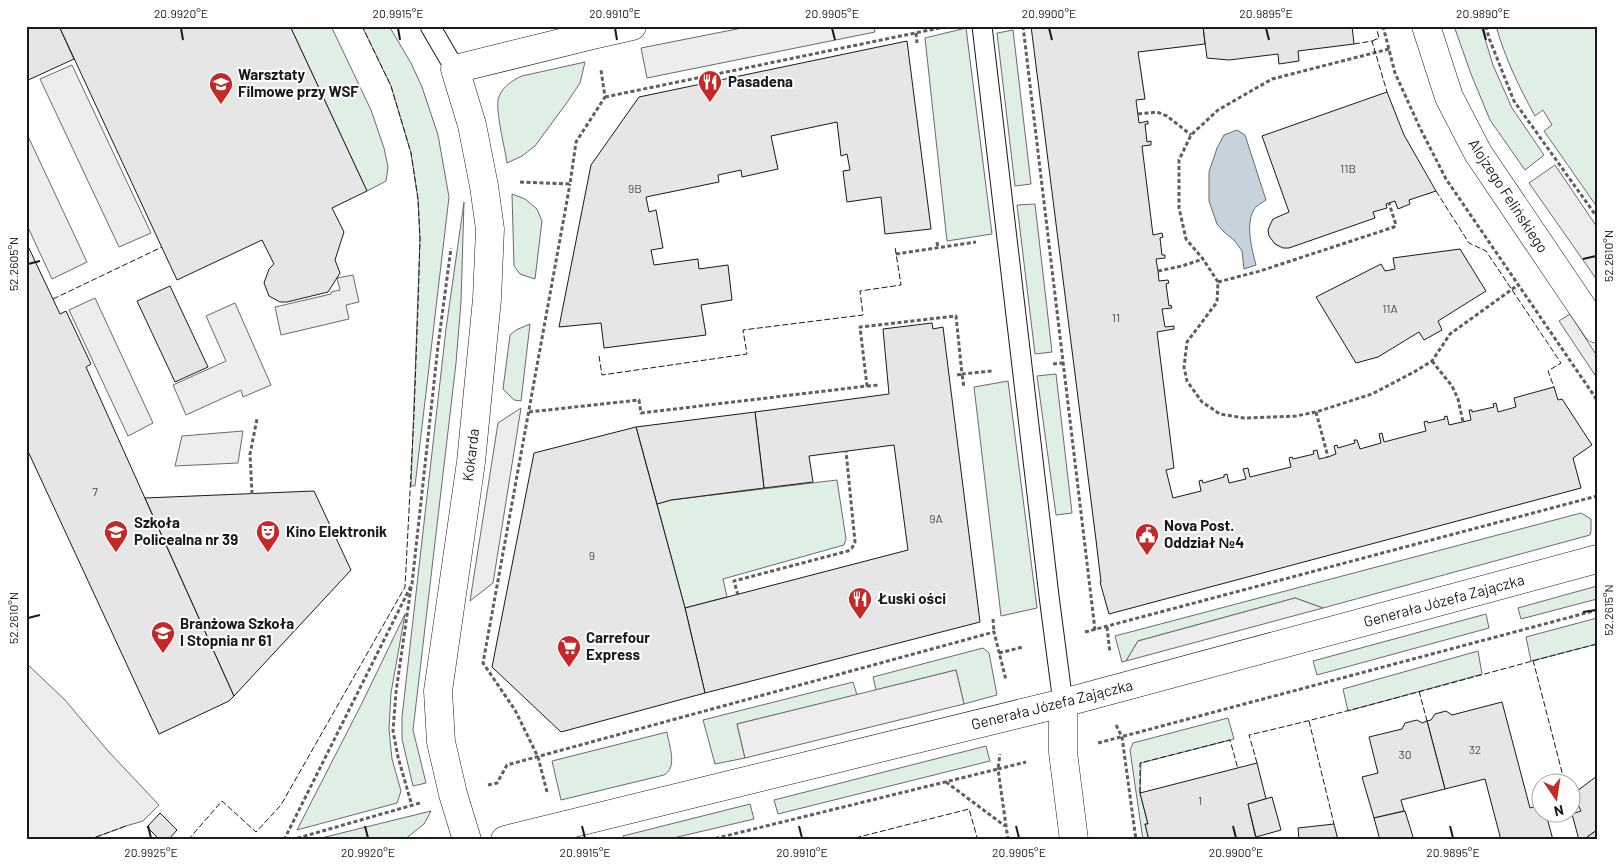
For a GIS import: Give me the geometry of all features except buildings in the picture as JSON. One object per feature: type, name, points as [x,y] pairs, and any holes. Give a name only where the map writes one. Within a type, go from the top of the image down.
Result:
[{"type":"street","points":[[455,69],[632,26]]},
{"type":"street","name":"Alojzego Felińskiego","points":[[1426,26],[1449,96],[1478,153],[1597,329]]},
{"type":"street","name":"Kokarda","points":[[455,69],[472,126],[490,229],[486,308],[471,462],[438,691],[441,742],[453,794],[467,840]]},
{"type":"street","name":"Generała Józefa Zajączka","points":[[506,840],[1063,703],[1597,559]]},
{"type":"street","points":[[1063,703],[1063,752],[1074,840]]},
{"type":"lane","points":[[430,26],[455,69]]},
{"type":"lane","points":[[982,26],[1063,703]]},
{"type":"path","points":[[605,97],[949,26]]},
{"type":"path","points":[[1023,26],[1094,630]]},
{"type":"path","points":[[1486,26],[1514,101],[1597,218]]},
{"type":"path","points":[[916,33],[917,43]]},
{"type":"path","points":[[548,799],[538,757],[515,710],[484,663],[576,142],[605,97],[593,34]]},
{"type":"path","points":[[1389,49],[1272,79],[1218,110],[1191,135],[1179,160],[1179,208],[1186,239],[1218,282],[1217,302],[1188,342],[1184,367],[1186,381],[1202,402],[1220,414],[1244,418],[1296,416],[1316,412],[1372,394],[1432,361],[1450,334],[1518,285]]},
{"type":"path","points":[[1138,114],[1157,112],[1167,116],[1191,135]]},
{"type":"path","points":[[484,186],[509,181],[570,184]]},
{"type":"path","points":[[1218,282],[1260,271],[1394,227],[1396,225],[1395,219],[1389,203]]},
{"type":"path","points":[[896,254],[1007,238]]},
{"type":"path","points":[[937,242],[938,248]]},
{"type":"path","points":[[284,840],[412,584],[438,346],[452,243]]},
{"type":"path","points":[[1158,271],[1202,259]]},
{"type":"path","points":[[867,386],[860,326],[956,316],[964,388]]},
{"type":"path","points":[[1432,361],[1452,386],[1458,400],[1463,422]]},
{"type":"path","points":[[957,375],[1063,363]]},
{"type":"path","points":[[529,412],[639,400],[641,413],[879,385]]},
{"type":"path","points":[[1316,412],[1328,457]]},
{"type":"path","points":[[252,494],[250,454],[257,419]]},
{"type":"path","points":[[738,595],[734,581],[848,551],[852,548],[855,542],[846,451]]},
{"type":"path","points":[[999,653],[1107,627],[1597,496]]},
{"type":"path","points":[[1092,745],[1597,610]]},
{"type":"path","points":[[993,618],[994,632],[1006,682]]},
{"type":"path","points":[[1107,627],[1110,656]]},
{"type":"path","points":[[482,786],[497,783],[507,765],[994,632]]},
{"type":"path","points":[[1122,738],[1136,840]]},
{"type":"path","points":[[1001,746],[998,769],[1008,840]]},
{"type":"path","points":[[709,840],[1026,762]]},
{"type":"path","points":[[946,782],[1006,826]]},
{"type":"path","points":[[291,840],[426,802]]},
{"type":"green space","points":[[290,26],[331,26],[371,110],[384,148],[388,167],[386,181],[367,191]]},
{"type":"green space","points":[[362,26],[389,26],[411,63],[422,87],[438,135],[449,197],[415,486],[411,486],[420,239],[418,199],[411,153],[391,86]]},
{"type":"green space","points":[[1454,26],[1481,26],[1493,65],[1512,108],[1544,155],[1525,170],[1490,120]]},
{"type":"green space","points":[[1496,26],[1597,26],[1597,207],[1544,131],[1552,125],[1543,110],[1535,116],[1513,72]]},
{"type":"green space","points":[[966,28],[992,234],[947,241],[925,38]]},
{"type":"green space","points":[[1013,30],[1031,184],[1015,186],[997,33]]},
{"type":"green space","points":[[585,62],[580,83],[535,146],[522,156],[507,163],[499,122],[498,106],[499,96],[504,89],[511,82],[522,76]]},
{"type":"green space","points":[[512,194],[525,199],[537,209],[542,221],[535,279],[520,274],[514,266]]},
{"type":"green space","points":[[464,202],[461,302],[456,363],[413,730],[426,783],[413,786],[402,739],[402,717],[446,329]]},
{"type":"green space","points":[[1035,204],[1052,352],[1035,354],[1017,205]]},
{"type":"green space","points":[[530,324],[521,401],[514,400],[503,389],[510,335]]},
{"type":"green space","points":[[1056,374],[1072,513],[1056,515],[1037,376]]},
{"type":"green space","points":[[1008,381],[1037,608],[1001,616],[974,387]]},
{"type":"green space","points":[[837,480],[846,539],[844,545],[723,579],[727,597],[685,608],[657,504],[671,500]]},
{"type":"green space","points":[[1581,513],[1591,519],[1590,535],[1323,608],[1295,598],[1138,641],[1126,661],[1122,662],[1115,636]]},
{"type":"green space","points":[[1597,586],[1597,599],[1521,619],[1518,608]]},
{"type":"green space","points":[[405,614],[391,693],[389,729],[392,759],[401,791],[397,803],[297,830],[362,703]]},
{"type":"green space","points":[[1486,614],[1489,628],[1317,675],[1313,661]]},
{"type":"green space","points":[[1597,618],[1597,644],[1531,661],[1526,637]]},
{"type":"green space","points":[[983,648],[989,653],[997,695],[964,704],[956,670],[876,690],[873,677]]},
{"type":"green space","points":[[1478,651],[1482,674],[1348,711],[1343,689]]},
{"type":"green space","points":[[853,682],[857,695],[737,724],[745,758],[715,764],[703,720]]},
{"type":"green space","points":[[1228,718],[1234,739],[1141,763],[1140,793],[1148,824],[1145,824],[1149,840],[1143,840],[1130,750],[1133,743]]},
{"type":"green space","points":[[667,732],[672,762],[671,767],[664,775],[561,800],[552,761]]},
{"type":"green space","points":[[986,746],[990,761],[778,814],[774,800]]},
{"type":"green space","points":[[750,804],[754,819],[665,840],[624,840],[623,836]]},
{"type":"green space","points":[[431,811],[424,824],[404,840],[313,840]]},
{"type":"shaded area","points":[[752,26],[874,26],[875,32],[647,78],[641,48]]},
{"type":"shaded area","points":[[72,65],[151,233],[119,247],[40,79]]},
{"type":"shaded area","points":[[1237,130],[1245,135],[1266,200],[1256,207],[1250,219],[1250,235],[1256,265],[1244,269],[1242,251],[1235,241],[1217,224],[1209,201],[1209,172],[1217,148],[1224,135]]},
{"type":"shaded area","points":[[26,132],[87,262],[52,279],[26,223]]},
{"type":"shaded area","points":[[1555,165],[1597,227],[1597,280],[1529,183]]},
{"type":"shaded area","points":[[353,275],[359,302],[346,305],[349,319],[281,335],[275,307],[331,294],[331,292],[340,290],[337,278]]},
{"type":"shaded area","points":[[95,298],[153,423],[128,436],[69,310]]},
{"type":"shaded area","points":[[235,303],[271,385],[243,397],[241,390],[186,415],[173,385],[226,361],[206,316]]},
{"type":"shaded area","points":[[1570,314],[1597,356],[1597,378],[1559,321]]},
{"type":"shaded area","points":[[521,408],[493,583],[470,601],[498,423]]},
{"type":"shaded area","points":[[243,431],[238,463],[175,466],[182,436]]},
{"type":"shaded area","points":[[1295,598],[1323,608],[1126,661],[1138,641]]},
{"type":"shaded area","points":[[26,663],[65,700],[108,751],[159,805],[143,821],[88,840],[26,840]]},
{"type":"shaded area","points":[[956,670],[964,704],[745,758],[737,724]]},
{"type":"fence","points":[[188,840],[222,801],[256,832],[281,805],[405,587],[418,306],[420,239],[418,199],[411,153],[391,86],[362,26]]},
{"type":"fence","points":[[1372,41],[1379,38],[1376,26]]},
{"type":"fence","points":[[1354,44],[1372,41],[1387,92]]},
{"type":"fence","points":[[1436,191],[1469,243],[1486,251],[1561,363],[1548,371],[1554,387]]},
{"type":"fence","points":[[53,299],[162,247]]},
{"type":"fence","points":[[599,356],[602,375],[747,354],[743,330],[863,315],[860,291],[901,285],[895,247]]},
{"type":"fence","points":[[1257,763],[1249,735],[1597,644]]},
{"type":"fence","points":[[1533,660],[1562,774]]},
{"type":"fence","points":[[1419,691],[1427,721]]},
{"type":"fence","points":[[1309,721],[1334,824]]},
{"type":"fence","points":[[1140,793],[1140,763],[1230,740],[1238,769]]},
{"type":"fence","points":[[847,840],[969,809],[977,837]]},
{"type":"fence","points":[[88,840],[126,826]]},
{"type":"place","name":"Pasadena","points":[[710,103]]},
{"type":"place","name":"Warsztaty Filmowe przy WSF","points":[[221,105]]},
{"type":"place","name":"Szkoła Policealna nr 39","points":[[116,553]]},
{"type":"place","name":"Kino Elektronik","points":[[268,553]]},
{"type":"place","name":"Nova Post. Oddział №4","points":[[1147,556]]},
{"type":"place","name":"Łuski ości","points":[[860,620]]},
{"type":"place","name":"Branżowa Szkoła I Stopnia nr 61","points":[[163,654]]},
{"type":"place","name":"Carrefour Express","points":[[569,668]]}]
